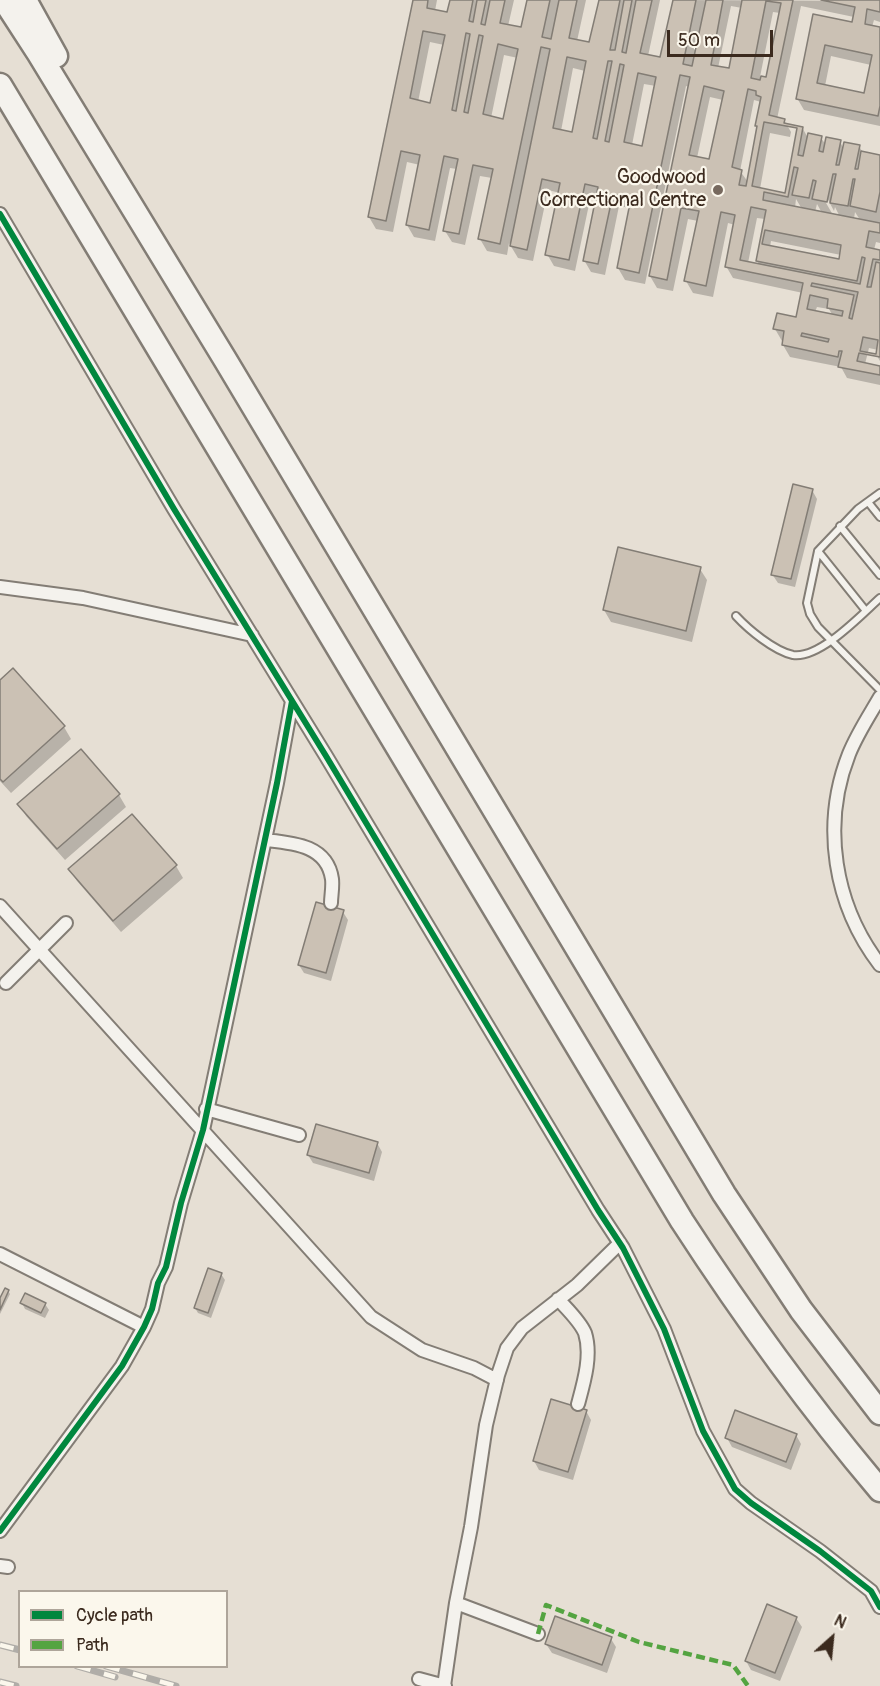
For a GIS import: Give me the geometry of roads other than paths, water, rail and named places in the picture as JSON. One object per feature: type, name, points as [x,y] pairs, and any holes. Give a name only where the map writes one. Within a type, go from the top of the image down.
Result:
[{"type":"highway","points":[[4,0],[226,361],[724,1194],[801,1310],[880,1413]]},
{"type":"highway","points":[[25,0],[226,361]]},
{"type":"highway","points":[[0,85],[682,1221],[771,1353],[880,1490]]},
{"type":"highway","points":[[0,115],[135,310]]},
{"type":"street","points":[[0,214],[102,388],[620,1243],[664,1329],[703,1431],[735,1489],[871,1591],[880,1607]]},
{"type":"street","points":[[0,586],[83,598],[252,635]]},
{"type":"street","points":[[880,697],[859,734],[845,766],[837,798],[834,835],[837,871],[846,904],[867,946],[880,965]]},
{"type":"street","points":[[0,1531],[122,1366],[152,1309],[158,1283],[166,1267],[181,1203],[203,1130],[277,783],[292,700]]},
{"type":"street","points":[[265,840],[309,848],[322,857],[333,881],[331,903]]},
{"type":"street","points":[[0,906],[371,1317],[422,1350],[474,1368],[496,1380]]},
{"type":"street","points":[[6,983],[66,923]]},
{"type":"street","points":[[207,1108],[300,1135]]},
{"type":"street","points":[[418,1679],[445,1686],[456,1603],[471,1527],[486,1425],[496,1380],[507,1348],[522,1328],[577,1285],[620,1243]]},
{"type":"street","points":[[0,1254],[144,1327]]},
{"type":"street","points":[[558,1299],[585,1333],[587,1354],[585,1380],[578,1404]]},
{"type":"street","points":[[456,1603],[538,1634]]},
{"type":"lane","points":[[880,492],[840,526],[818,551],[807,603],[810,615],[818,627],[880,690]]},
{"type":"lane","points":[[868,502],[880,518]]},
{"type":"lane","points":[[840,526],[880,575]]},
{"type":"lane","points":[[818,551],[866,611]]},
{"type":"lane","points":[[736,616],[748,629],[776,647],[792,654],[808,654],[832,640],[880,598]]},
{"type":"railway","points":[[0,1645],[18,1650]]},
{"type":"railway","points":[[84,1668],[115,1677]]},
{"type":"railway","points":[[113,1668],[176,1686]]},
{"type":"railway","points":[[0,1682],[16,1686]]},
{"type":"place","name":"Goodwood Correctional Centre","points":[[718,190]]}]
